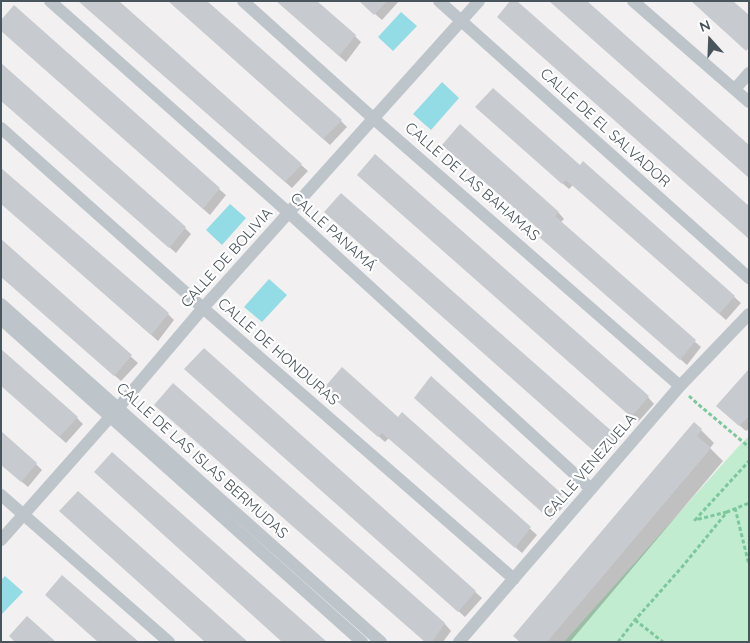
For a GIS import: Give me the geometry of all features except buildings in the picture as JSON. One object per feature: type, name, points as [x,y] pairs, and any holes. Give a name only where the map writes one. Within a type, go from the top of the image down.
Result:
[{"type":"street","name":"CALLE PANAMÁ","points":[[50,1],[289,214],[590,489]]},
{"type":"street","name":"CALLE DE LAS BAHAMAS","points":[[243,1],[680,386]]},
{"type":"street","name":"CALLE DE EL SALVADOR","points":[[439,1],[749,278]]},
{"type":"street","name":"CALLE DE BOLIVIA","points":[[1,540],[115,412],[203,308],[480,1]]},
{"type":"street","points":[[634,1],[749,102]]},
{"type":"street","points":[[735,89],[749,73]]},
{"type":"street","name":"CALLE DE HONDURAS","points":[[1,128],[203,308],[514,579]]},
{"type":"street","name":"CALLE DE LAS ISLAS BERMUDAS","points":[[1,304],[362,642]]},
{"type":"street","name":"CALLE VENEZUELA","points":[[459,642],[680,386],[749,314]]},
{"type":"street","name":"CALLE DE LAS ISLAS BERMUDAS","points":[[1,319],[115,412],[381,642]]},
{"type":"street","points":[[1,495],[169,642]]},
{"type":"path","points":[[680,386],[699,406],[749,447]]},
{"type":"path","points":[[749,461],[695,520],[727,512],[749,503]]},
{"type":"path","points":[[735,508],[749,564]]},
{"type":"path","points":[[618,642],[727,512]]},
{"type":"path","points":[[635,620],[663,642]]},
{"type":"green space","points":[[749,436],[749,642],[564,642],[737,448]]},
{"type":"water","points":[[401,12],[417,26],[393,51],[378,37]]},
{"type":"water","points":[[442,82],[459,98],[431,130],[413,114]]},
{"type":"water","points":[[230,204],[246,218],[222,245],[206,230]]},
{"type":"water","points":[[269,279],[287,295],[262,322],[244,307]]},
{"type":"water","points":[[5,576],[23,592],[1,615],[1,580]]}]
